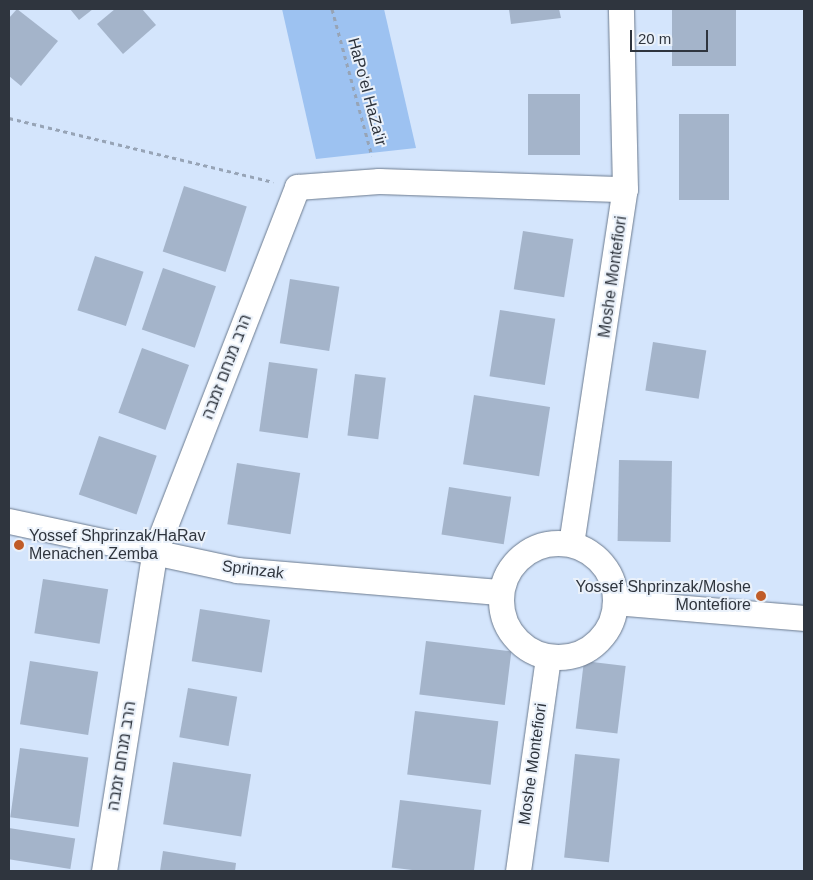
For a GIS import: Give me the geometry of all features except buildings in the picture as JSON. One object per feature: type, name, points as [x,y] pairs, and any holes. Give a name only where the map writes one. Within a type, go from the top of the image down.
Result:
[{"type":"street","name":"Moshe Montefiori","points":[[571,544],[625,188],[621,9]]},
{"type":"street","points":[[297,187],[379,181],[625,188]]},
{"type":"street","name":"הרב מנחם זמבה","points":[[104,871],[154,554],[297,187]]},
{"type":"street","name":"Sprinzak","points":[[9,521],[154,554],[237,570],[501,592]]},
{"type":"street","points":[[571,544],[603,565],[615,602],[612,621],[594,644],[568,657],[548,657],[517,641],[501,610],[501,592],[518,558],[534,547],[571,544]]},
{"type":"street","points":[[615,602],[804,618]]},
{"type":"street","name":"Moshe Montefiori","points":[[518,871],[548,657]]},
{"type":"path","name":"HaPo'el HaZa'ir","points":[[332,9],[379,181]]},
{"type":"path","points":[[9,118],[297,187]]},
{"type":"shaded area","points":[[282,9],[384,9],[416,148],[316,159]]},
{"type":"place","name":"Yossef Shprinzak/HaRav Menachen Zemba","points":[[19,545]]},
{"type":"place","name":"Yossef Shprinzak/Moshe Montefiore","points":[[761,596]]}]
